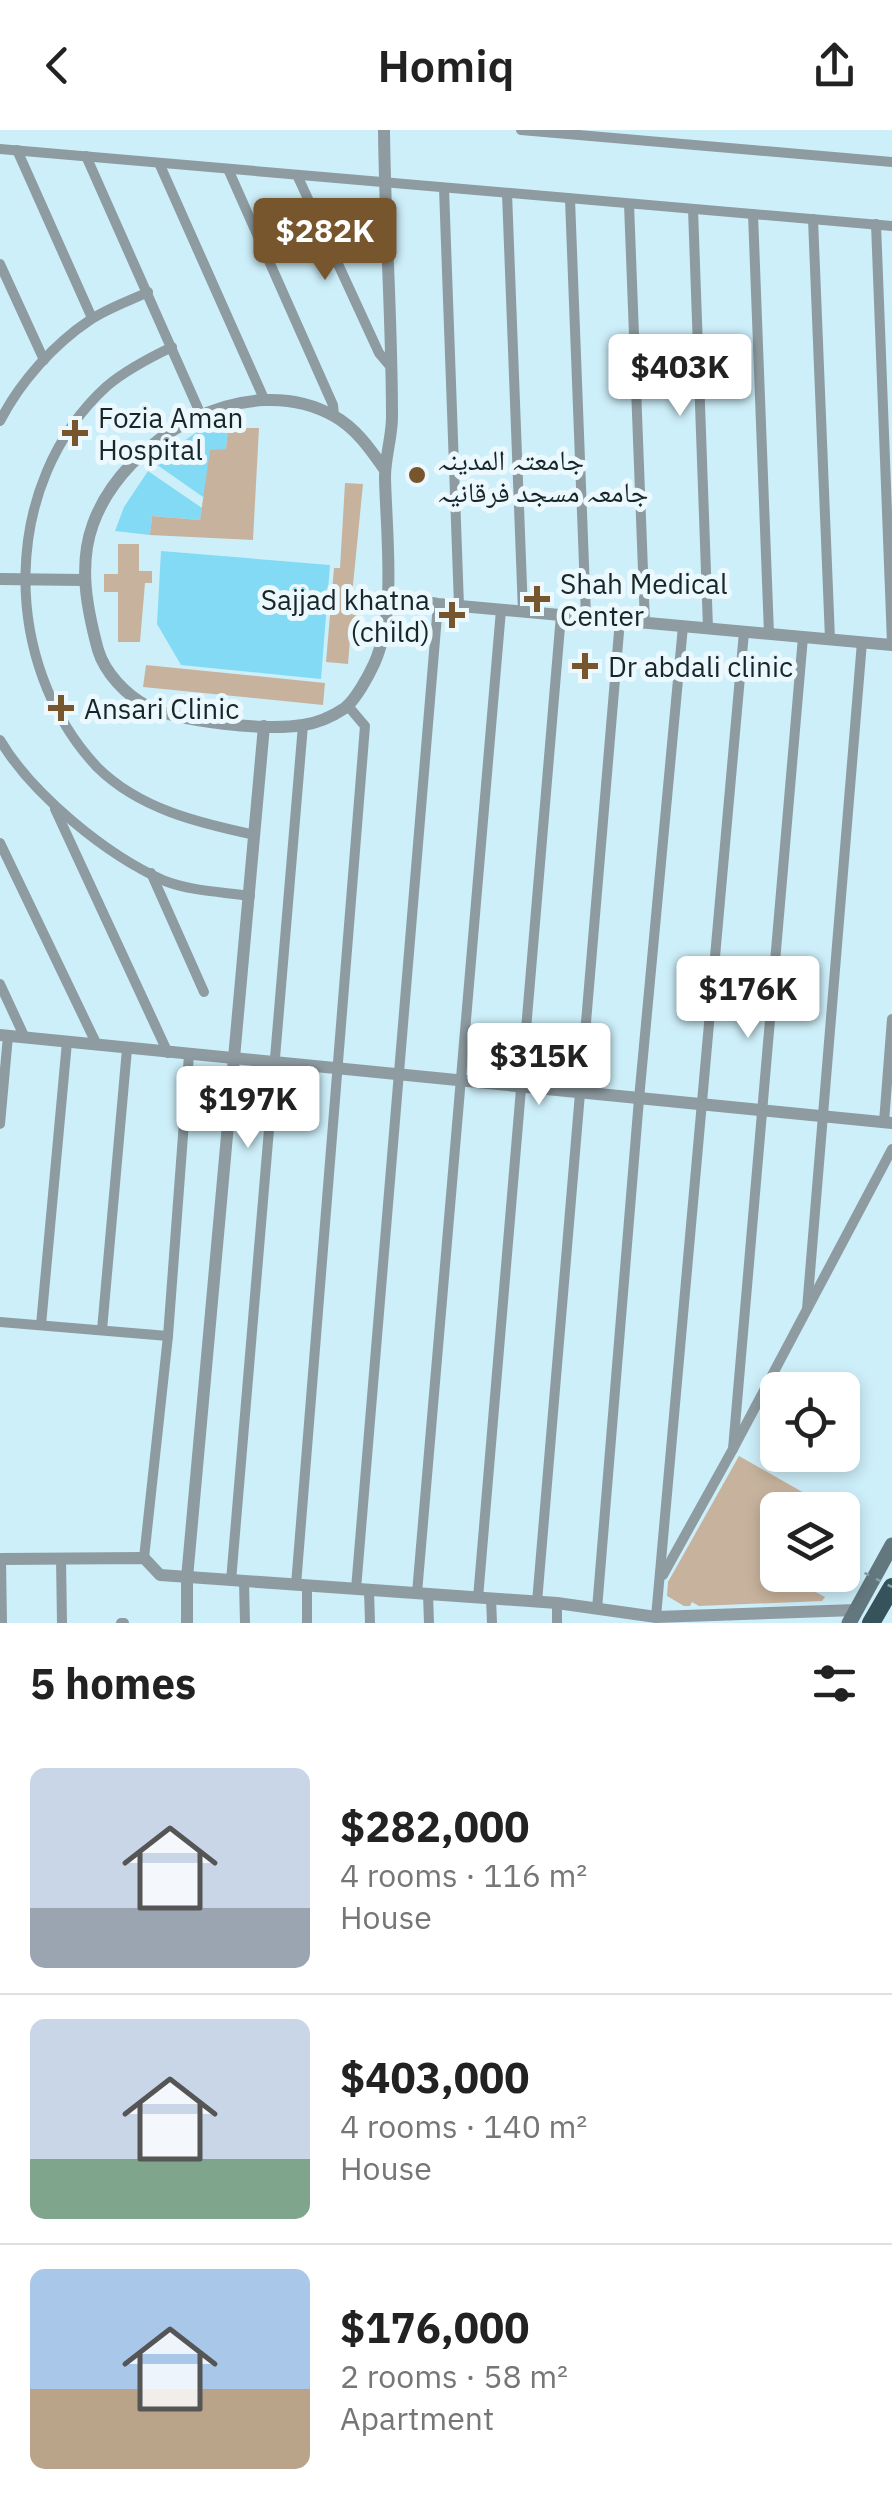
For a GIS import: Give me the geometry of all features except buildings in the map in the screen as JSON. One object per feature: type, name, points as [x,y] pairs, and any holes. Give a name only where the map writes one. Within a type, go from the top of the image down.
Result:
[{"type":"highway","points":[[871,1623],[892,1587]]},
{"type":"main road","points":[[852,1617],[892,1545]]},
{"type":"street","points":[[384,130],[392,422],[386,470],[387,596],[375,663],[348,706],[303,726],[264,726],[176,715],[148,706],[122,688],[100,656],[84,580],[92,526],[124,470],[172,429],[234,405],[264,401],[305,405],[334,416],[363,440],[386,470]]},
{"type":"street","points":[[521,130],[892,162]]},
{"type":"street","points":[[0,149],[892,226]]},
{"type":"street","points":[[17,150],[92,318]]},
{"type":"street","points":[[86,156],[201,415]]},
{"type":"street","points":[[159,163],[264,401]]},
{"type":"street","points":[[228,169],[333,405],[334,416]]},
{"type":"street","points":[[297,175],[379,353],[390,366]]},
{"type":"street","points":[[444,188],[459,606]]},
{"type":"street","points":[[507,194],[523,612]]},
{"type":"street","points":[[570,199],[586,617]]},
{"type":"street","points":[[629,204],[645,623]]},
{"type":"street","points":[[692,209],[708,628]]},
{"type":"street","points":[[754,214],[769,634]]},
{"type":"street","points":[[813,219],[830,640]]},
{"type":"street","points":[[387,596],[501,610],[892,644],[876,224]]},
{"type":"street","points":[[0,264],[44,360]]},
{"type":"street","points":[[1,414],[44,360],[92,318],[148,292]]},
{"type":"street","points":[[172,347],[144,360],[107,386],[74,421],[50,458],[34,492],[22,537],[17,580],[20,623],[36,674],[60,722],[98,768],[147,802],[197,822],[256,835]]},
{"type":"street","points":[[0,580],[84,580]]},
{"type":"street","points":[[370,1623],[363,1590],[399,1076],[438,604]]},
{"type":"street","points":[[428,1623],[423,1594],[459,1082],[501,610]]},
{"type":"street","points":[[492,1623],[485,1598],[521,1088],[561,615]]},
{"type":"street","points":[[537,1602],[620,620]]},
{"type":"street","points":[[597,1608],[639,1099],[684,626]]},
{"type":"street","points":[[656,1617],[744,632]]},
{"type":"street","points":[[733,1449],[803,637]]},
{"type":"street","points":[[807,1309],[862,642]]},
{"type":"street","points":[[307,1623],[301,1586],[365,726],[348,706]]},
{"type":"street","points":[[187,1623],[187,1578],[264,726]]},
{"type":"street","points":[[245,1623],[238,1581],[303,726]]},
{"type":"street","points":[[0,740],[52,803],[73,822],[166,882],[250,896]]},
{"type":"street","points":[[52,803],[168,1053]]},
{"type":"street","points":[[0,842],[97,1046]]},
{"type":"street","points":[[151,872],[204,992]]},
{"type":"street","points":[[0,984],[25,1038]]},
{"type":"street","points":[[0,1124],[4,1036],[888,1123],[892,1019]]},
{"type":"street","points":[[41,1325],[67,1042]]},
{"type":"street","points":[[102,1330],[127,1049]]},
{"type":"street","points":[[144,1558],[168,1336],[189,1056]]},
{"type":"street","points":[[660,1580],[892,1149]]},
{"type":"street","points":[[0,1322],[168,1336]]},
{"type":"street","points":[[62,1558],[62,1623]]},
{"type":"street","points":[[2,1623],[0,1559],[62,1558],[144,1558],[160,1575],[558,1603],[656,1617],[852,1617]]},
{"type":"street","points":[[558,1603],[558,1623]]},
{"type":"path","points":[[860,1572],[892,1587]]},
{"type":"shaded area","points":[[222,424],[228,428],[226,449],[203,497],[153,462],[200,430]]},
{"type":"shaded area","points":[[148,471],[202,508],[200,520],[152,516],[150,535],[115,531],[124,507]]},
{"type":"shaded area","points":[[161,551],[330,565],[321,679],[181,665],[157,624]]},
{"type":"place","name":"Fozia Aman Hospital","points":[[75,433]]},
{"type":"place","name":"جامعتہ المدینہ جامعہ مسجد فرقانیہ","points":[[417,475]]},
{"type":"place","name":"Shah Medical Center","points":[[537,599]]},
{"type":"place","name":"Sajjad khatna (child)","points":[[452,615]]},
{"type":"place","name":"Dr abdali clinic","points":[[585,666]]},
{"type":"place","name":"Ansari Clinic","points":[[61,708]]}]
